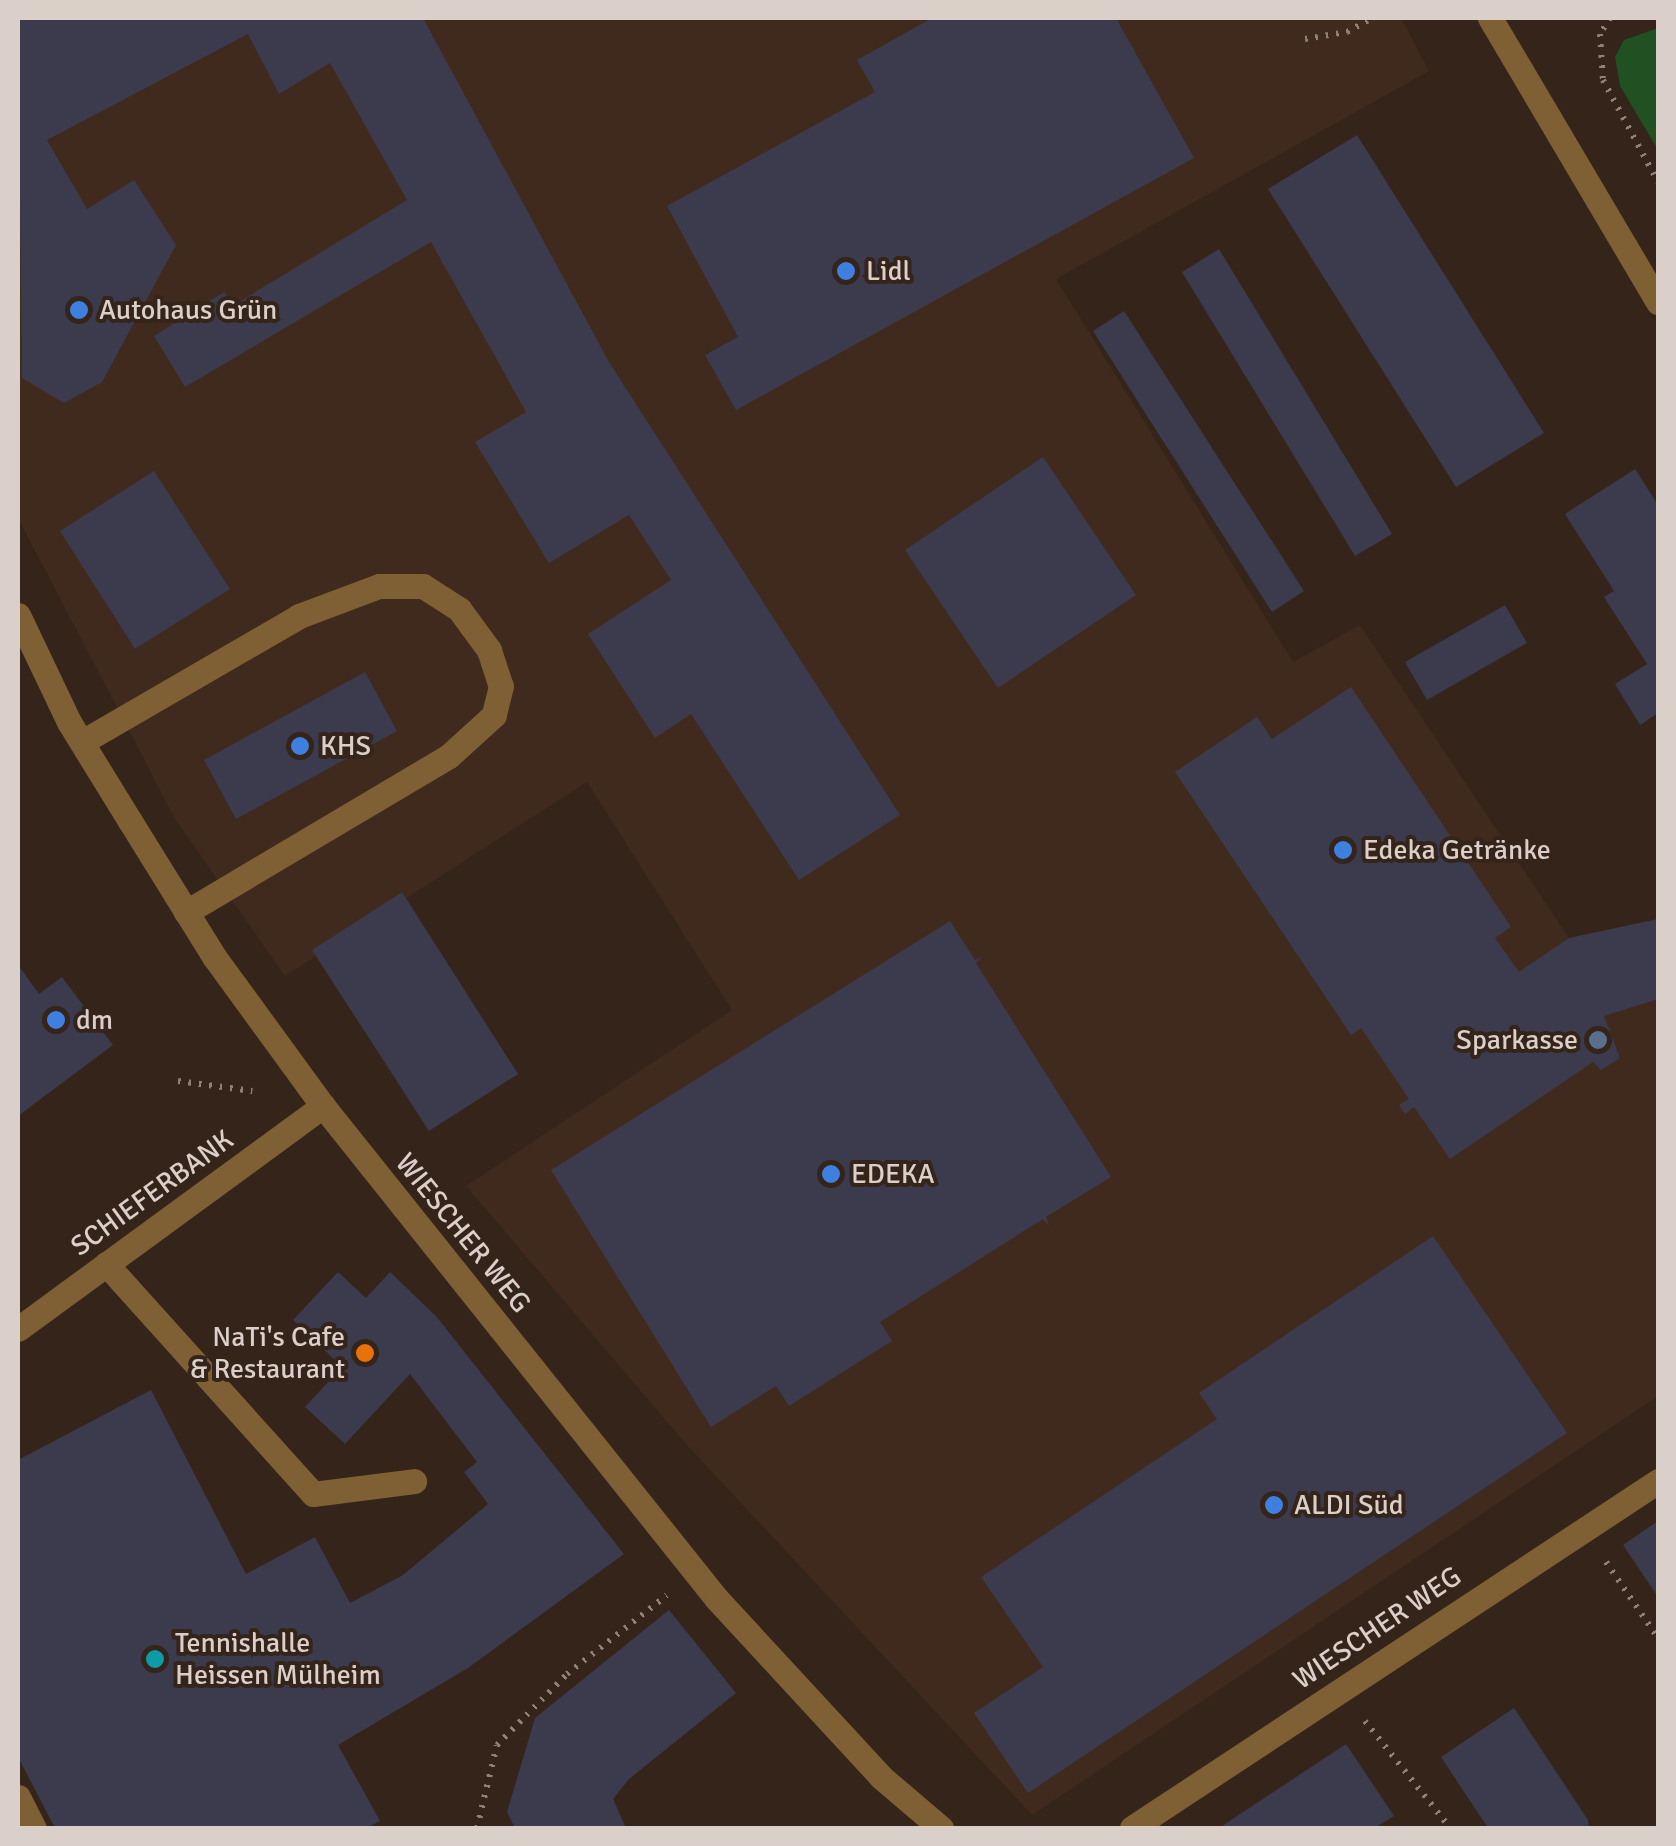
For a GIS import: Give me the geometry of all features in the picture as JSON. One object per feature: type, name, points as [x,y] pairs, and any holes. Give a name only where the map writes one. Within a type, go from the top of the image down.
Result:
[{"type":"street","points":[[1490,18],[1658,302]]},
{"type":"street","points":[[82,742],[300,616],[379,586],[423,586],[459,609],[489,650],[501,686],[494,715],[449,756],[186,912]]},
{"type":"street","name":"WIESCHER WEG","points":[[18,615],[82,742],[186,912],[322,1106],[716,1598],[881,1777],[941,1828]]},
{"type":"street","name":"SCHIEFERBANK","points":[[18,1329],[322,1106]]},
{"type":"street","points":[[106,1264],[313,1494],[414,1481]]},
{"type":"street","name":"WIESCHER WEG","points":[[1132,1828],[1658,1481]]},
{"type":"street","points":[[18,1797],[34,1828]]},
{"type":"path","points":[[1304,40],[1347,32],[1372,18]]},
{"type":"path","points":[[1610,18],[1600,34],[1603,80],[1658,182]]},
{"type":"path","points":[[178,1080],[252,1091]]},
{"type":"path","points":[[1582,1528],[1658,1638]]},
{"type":"path","points":[[477,1828],[497,1744],[568,1674],[669,1594]]},
{"type":"path","points":[[1340,1689],[1450,1828]]},
{"type":"shaded area","points":[[18,18],[1401,18],[1429,71],[1056,279],[1293,662],[1360,625],[1569,938],[1658,919],[1658,1396],[1032,1815],[686,1444],[466,1186],[732,1010],[587,782],[285,976],[175,819],[18,518]]},
{"type":"green space","points":[[1658,28],[1658,150],[1620,86],[1615,57],[1624,40]]},
{"type":"building","points":[[18,18],[423,18],[609,362],[900,815],[799,880],[691,714],[655,738],[588,634],[671,580],[629,515],[549,563],[475,442],[526,412],[431,242],[185,387],[154,336],[224,292],[234,305],[407,200],[330,63],[279,94],[248,34],[47,140],[87,209],[134,180],[176,245],[102,382],[64,403],[22,378]]},
{"type":"building","name":"Lidl","points":[[932,18],[1116,18],[1194,158],[736,410],[705,355],[738,337],[667,206],[875,92],[857,60]]},
{"type":"building","points":[[1357,135],[1544,433],[1456,487],[1268,189]]},
{"type":"building","points":[[1219,249],[1392,534],[1355,556],[1182,272]]},
{"type":"building","points":[[1124,311],[1304,591],[1272,612],[1093,331]]},
{"type":"building","points":[[1043,457],[1136,595],[998,688],[905,550]]},
{"type":"building","points":[[1635,469],[1658,505],[1658,713],[1640,725],[1615,684],[1647,664],[1604,597],[1614,591],[1565,514]]},
{"type":"building","points":[[154,471],[230,589],[135,649],[60,531]]},
{"type":"building","points":[[1505,605],[1527,643],[1427,700],[1405,662]]},
{"type":"building","name":"KHS","points":[[365,672],[397,731],[236,819],[204,760]]},
{"type":"building","name":"Edeka Getränke","points":[[1351,687],[1511,927],[1495,938],[1519,972],[1569,938],[1658,919],[1658,999],[1604,1016],[1620,1058],[1601,1070],[1593,1062],[1450,1159],[1414,1107],[1405,1114],[1399,1105],[1409,1099],[1361,1028],[1351,1035],[1175,772],[1257,717],[1272,739]]},
{"type":"building","points":[[402,892],[518,1074],[429,1131],[312,950]]},
{"type":"building","name":"EDEKA","points":[[950,921],[975,960],[982,957],[976,963],[1111,1177],[1046,1217],[1049,1226],[1043,1219],[880,1322],[892,1341],[789,1406],[776,1386],[711,1427],[551,1170]]},
{"type":"building","name":"dm","points":[[18,965],[39,994],[62,977],[113,1045],[18,1116]]},
{"type":"building","name":"ALDI Süd","points":[[1433,1236],[1567,1433],[1028,1793],[974,1713],[1043,1667],[981,1577],[1217,1419],[1199,1393]]},
{"type":"building","points":[[338,1272],[366,1298],[390,1272],[436,1316],[624,1554],[468,1668],[338,1745],[380,1821],[367,1828],[55,1828],[18,1757],[18,1460],[151,1390],[246,1574],[315,1537],[350,1603],[403,1575],[488,1504],[464,1472],[477,1462],[410,1374],[345,1444],[305,1407],[342,1367],[293,1320]]},
{"type":"building","points":[[1658,1521],[1658,1597],[1623,1545]]},
{"type":"building","points":[[669,1610],[736,1693],[629,1779],[613,1799],[626,1828],[515,1828],[507,1812],[535,1718]]},
{"type":"building","points":[[1514,1708],[1588,1820],[1589,1828],[1488,1828],[1441,1757]]},
{"type":"building","points":[[1346,1744],[1394,1816],[1375,1828],[1219,1828]]},
{"type":"place","name":"Lidl","points":[[846,271]]},
{"type":"place","name":"Autohaus Grün","points":[[79,310]]},
{"type":"place","name":"KHS","points":[[300,746]]},
{"type":"place","name":"Edeka Getränke","points":[[1343,850]]},
{"type":"place","name":"dm","points":[[56,1020]]},
{"type":"place","name":"Sparkasse","points":[[1598,1040]]},
{"type":"place","name":"EDEKA","points":[[831,1174]]},
{"type":"place","name":"NaTi's Cafe & Restaurant","points":[[365,1353]]},
{"type":"place","name":"ALDI Süd","points":[[1274,1505]]},
{"type":"place","name":"Tennishalle Heissen Mülheim","points":[[155,1659]]}]
